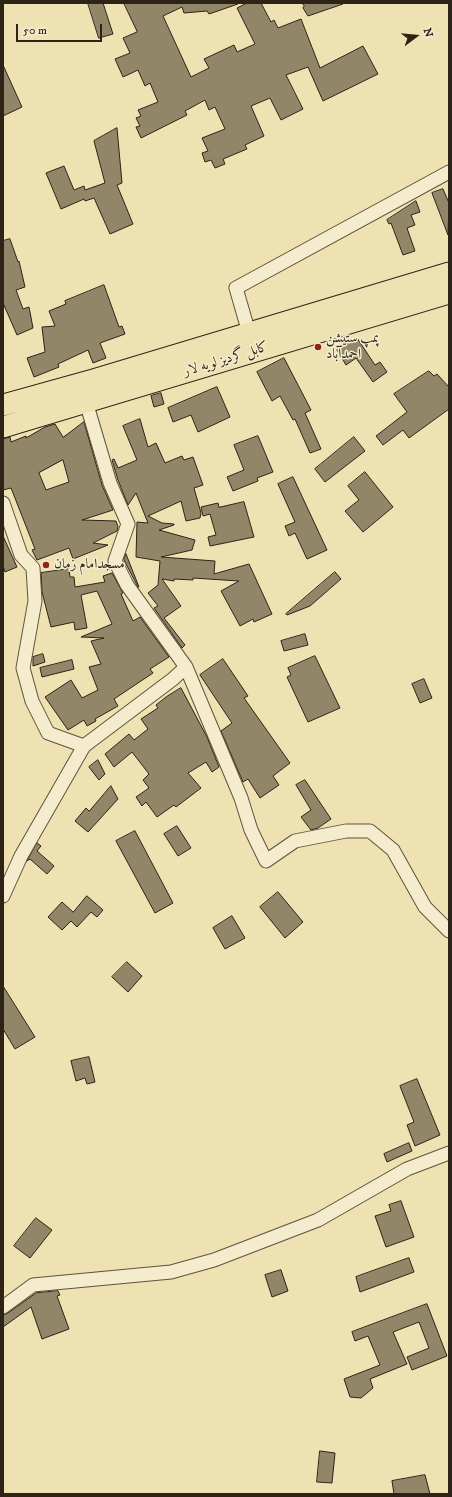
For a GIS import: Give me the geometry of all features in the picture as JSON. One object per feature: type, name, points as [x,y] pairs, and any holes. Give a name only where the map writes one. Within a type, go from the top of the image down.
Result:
[{"type":"highway","name":"کابل گردیز لویه لار","points":[[3,405],[449,273]]},
{"type":"highway","name":"کابل گردیز لویه لار","points":[[3,427],[449,293]]},
{"type":"street","points":[[249,333],[236,288],[449,172]]},
{"type":"street","points":[[86,402],[110,483],[128,524],[115,561],[127,585],[186,667],[242,798],[251,830],[266,861],[295,841],[346,831],[370,832],[393,850],[425,907],[449,930]]},
{"type":"street","points":[[3,503],[21,555],[33,568],[35,577],[36,601],[23,668],[32,701],[48,734],[84,746]]},
{"type":"street","points":[[3,896],[21,856],[84,746],[186,667]]},
{"type":"street","points":[[3,1307],[33,1286],[171,1272],[214,1260],[318,1220],[407,1169],[449,1153]]},
{"type":"building","points":[[88,3],[103,3],[113,34],[99,38]]},
{"type":"building","points":[[124,3],[238,3],[209,14],[207,11],[184,13],[182,7],[163,16],[191,77],[209,68],[204,59],[234,45],[237,52],[255,44],[237,8],[247,3],[261,3],[271,22],[274,20],[278,28],[301,19],[320,68],[363,46],[378,74],[323,101],[308,67],[286,75],[303,109],[281,120],[270,98],[251,106],[264,136],[245,145],[247,149],[223,159],[225,164],[215,168],[211,160],[205,162],[202,153],[208,151],[202,138],[225,129],[215,107],[209,110],[205,100],[185,111],[187,115],[141,138],[136,127],[140,126],[136,118],[141,116],[138,110],[158,102],[150,83],[145,86],[138,70],[123,77],[115,59],[130,53],[123,38],[137,32]]},
{"type":"building","points":[[302,3],[342,3],[343,4],[308,16]]},
{"type":"building","points":[[3,65],[22,107],[3,116]]},
{"type":"building","points":[[117,128],[122,183],[117,185],[133,224],[110,234],[94,198],[85,201],[84,199],[61,209],[46,173],[64,166],[74,190],[84,186],[85,190],[105,183],[94,141]]},
{"type":"building","points":[[443,189],[449,203],[448,235],[432,193]]},
{"type":"building","points":[[416,201],[420,212],[411,215],[415,225],[407,228],[415,251],[403,255],[391,223],[389,224],[387,220]]},
{"type":"building","points":[[10,239],[18,262],[19,261],[25,287],[16,290],[23,309],[29,307],[33,328],[17,335],[3,303],[3,241]]},
{"type":"building","points":[[104,285],[119,327],[122,326],[125,334],[100,343],[106,358],[93,363],[88,350],[58,364],[59,367],[34,377],[27,358],[45,352],[42,327],[55,326],[49,311],[66,304],[65,301]]},
{"type":"building","points":[[357,338],[375,365],[380,362],[387,372],[373,382],[356,358],[346,365],[337,350]]},
{"type":"building","points":[[284,358],[311,410],[305,413],[321,449],[310,453],[295,419],[293,420],[280,396],[272,401],[257,372]]},
{"type":"building","points":[[429,371],[434,376],[437,374],[449,387],[449,409],[409,438],[403,430],[383,445],[376,436],[407,412],[394,394]]},
{"type":"building","points":[[217,387],[230,417],[198,432],[191,415],[173,422],[168,408]]},
{"type":"building","points":[[161,393],[164,404],[154,407],[151,396]]},
{"type":"building","points":[[140,419],[148,447],[156,443],[165,463],[182,456],[184,460],[193,457],[203,485],[194,488],[201,513],[200,518],[186,521],[181,501],[148,516],[162,523],[174,524],[159,530],[195,540],[192,550],[161,557],[215,561],[214,574],[249,564],[272,614],[254,622],[253,619],[240,626],[221,591],[239,581],[193,578],[193,580],[174,579],[174,581],[162,579],[181,606],[164,618],[185,645],[182,648],[154,608],[158,606],[148,593],[158,585],[160,561],[136,557],[137,522],[148,523],[136,493],[128,505],[112,460],[114,459],[118,468],[137,460],[123,426]]},
{"type":"building","points":[[84,422],[102,485],[113,510],[82,520],[116,521],[118,527],[117,531],[93,543],[108,545],[73,559],[69,548],[37,560],[32,550],[35,549],[11,488],[3,490],[3,439],[10,437],[11,442],[26,436],[26,438],[45,427],[55,424],[63,437]],"holes":[[[63,460],[69,482],[46,490],[39,473]]]},
{"type":"building","points":[[258,436],[273,472],[257,478],[258,481],[233,491],[227,477],[244,470],[234,445]]},
{"type":"building","points":[[354,437],[365,451],[325,482],[315,469]]},
{"type":"building","points":[[365,472],[393,507],[363,532],[345,511],[359,500],[348,486]]},
{"type":"building","points":[[293,477],[327,550],[307,559],[295,533],[289,536],[285,526],[295,522],[278,484]]},
{"type":"building","points":[[244,502],[254,537],[210,546],[208,537],[216,535],[210,514],[203,516],[201,507],[218,503],[219,507]]},
{"type":"building","points":[[3,536],[17,567],[5,572],[3,566]]},
{"type":"building","points":[[126,554],[139,587],[124,560]]},
{"type":"building","points":[[69,569],[70,577],[74,577],[75,587],[105,582],[103,576],[112,573],[123,593],[121,594],[133,621],[140,617],[169,657],[150,669],[153,673],[114,699],[118,706],[95,719],[96,721],[87,726],[84,720],[68,730],[45,697],[71,680],[82,698],[98,690],[89,667],[101,664],[91,641],[104,638],[81,637],[112,624],[97,591],[81,595],[87,628],[75,630],[74,622],[51,627],[42,592],[41,573]]},
{"type":"building","points":[[335,572],[341,579],[310,606],[287,615],[286,614]]},
{"type":"building","points":[[305,634],[308,645],[284,651],[281,641]]},
{"type":"building","points":[[43,654],[45,662],[33,666],[33,657]]},
{"type":"building","points":[[315,656],[340,708],[308,722],[287,677],[291,675],[288,668]]},
{"type":"building","points":[[223,659],[248,696],[244,698],[290,763],[273,776],[279,785],[260,798],[248,779],[243,782],[221,731],[232,723],[200,675]]},
{"type":"building","points":[[72,660],[74,669],[42,677],[40,668]]},
{"type":"building","points":[[424,679],[432,698],[420,703],[412,684]]},
{"type":"building","points":[[181,688],[207,737],[219,767],[212,772],[206,762],[188,773],[201,788],[176,807],[174,805],[157,817],[146,802],[142,806],[136,797],[149,788],[143,780],[149,774],[132,752],[114,767],[105,754],[129,734],[134,740],[148,729],[141,719],[158,708],[156,705],[166,697]]},
{"type":"building","points":[[98,760],[105,774],[99,780],[89,767]]},
{"type":"building","points":[[305,780],[331,819],[318,828],[311,830],[301,817],[311,810],[296,785]]},
{"type":"building","points":[[111,786],[118,799],[88,832],[75,821],[86,808],[89,811]]},
{"type":"building","points":[[177,826],[191,848],[178,856],[164,834]]},
{"type":"building","points":[[135,831],[173,903],[155,913],[116,841]]},
{"type":"building","points":[[37,843],[41,846],[37,851],[54,866],[47,874],[30,859],[27,861]]},
{"type":"building","points":[[278,892],[303,922],[285,938],[260,907]]},
{"type":"building","points":[[87,896],[103,910],[97,917],[91,912],[77,927],[71,921],[62,930],[48,917],[62,902],[73,912]]},
{"type":"building","points":[[232,916],[245,938],[225,949],[213,928]]},
{"type":"building","points":[[127,962],[142,976],[128,992],[112,977]]},
{"type":"building","points":[[3,986],[35,1037],[15,1049],[3,1029]]},
{"type":"building","points":[[89,1057],[95,1082],[87,1084],[85,1078],[76,1081],[71,1061]]},
{"type":"building","points":[[417,1079],[440,1135],[415,1146],[407,1125],[414,1122],[400,1086]]},
{"type":"building","points":[[409,1143],[412,1151],[387,1162],[384,1154]]},
{"type":"building","points":[[401,1201],[414,1237],[386,1247],[375,1216],[391,1211],[389,1205]]},
{"type":"building","points":[[36,1218],[52,1230],[30,1258],[14,1246]]},
{"type":"building","points":[[409,1258],[414,1272],[360,1292],[356,1277]]},
{"type":"building","points":[[281,1270],[288,1291],[272,1297],[265,1275]]},
{"type":"building","points":[[58,1291],[60,1295],[57,1296],[69,1329],[42,1339],[31,1307],[3,1327],[3,1315],[36,1293]]},
{"type":"building","points":[[427,1304],[447,1356],[412,1370],[407,1357],[429,1348],[419,1322],[393,1332],[407,1364],[370,1379],[373,1388],[361,1398],[350,1397],[344,1379],[380,1365],[368,1336],[355,1341],[352,1332]]},
{"type":"building","points":[[320,1451],[335,1453],[332,1483],[317,1482]]},
{"type":"building","points":[[425,1475],[430,1494],[394,1494],[392,1481]]},
{"type":"place","name":"پمپ ستیشن احمدآباد","points":[[318,347]]},
{"type":"place","name":"مسجدامام زمان","points":[[46,565]]}]
